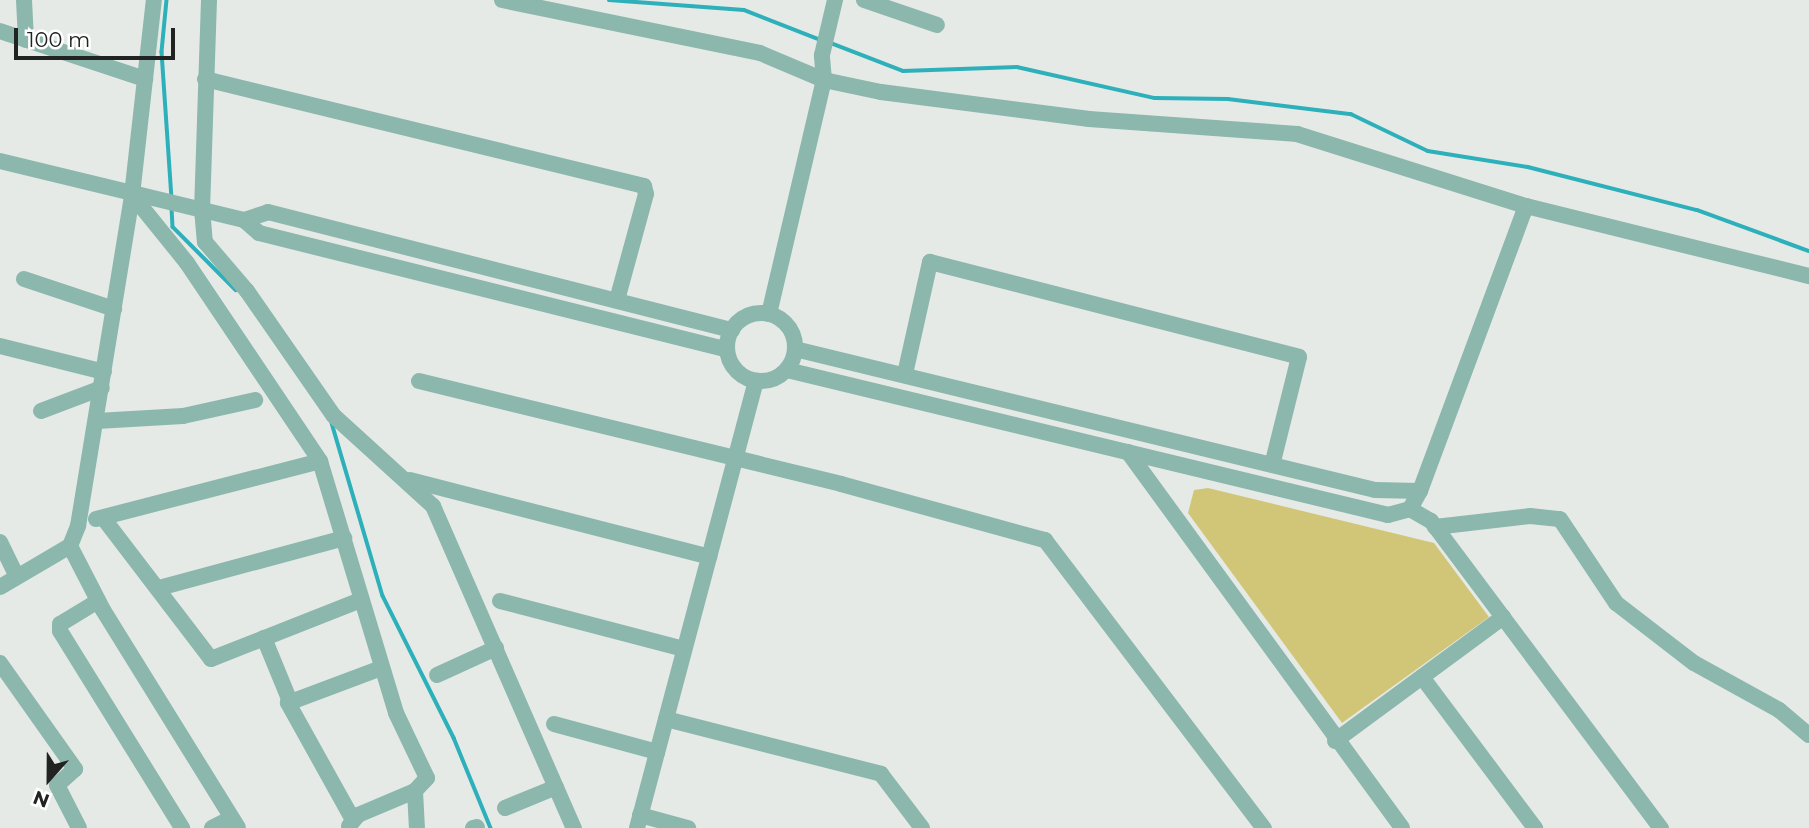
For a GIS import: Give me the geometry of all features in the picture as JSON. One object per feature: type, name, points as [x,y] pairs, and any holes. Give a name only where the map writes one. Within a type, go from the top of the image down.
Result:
[{"type":"street","points":[[24,0],[26,40]]},
{"type":"street","points":[[0,587],[16,575],[70,546],[80,518],[132,195],[154,0]]},
{"type":"street","points":[[209,0],[202,209],[205,242],[247,291],[334,416],[405,478],[437,513],[574,828]]},
{"type":"street","points":[[502,0],[760,53],[824,79],[881,92],[1089,118],[1297,134],[1525,206],[1809,276]]},
{"type":"street","points":[[864,0],[937,25]]},
{"type":"street","points":[[769,314],[824,79],[822,55],[834,1]]},
{"type":"street","points":[[0,32],[145,79]]},
{"type":"street","points":[[205,79],[644,186],[646,194],[617,300]]},
{"type":"street","points":[[0,161],[244,220],[259,233],[727,350]]},
{"type":"street","points":[[132,195],[187,263],[320,461],[399,722],[418,751],[427,778],[415,791],[350,823],[288,707],[289,699],[264,638]]},
{"type":"street","points":[[787,370],[1388,515],[1410,509],[1420,491],[1525,206]]},
{"type":"street","points":[[244,220],[268,212],[732,330]]},
{"type":"street","points":[[905,374],[930,262],[1299,357],[1272,465]]},
{"type":"street","points":[[24,279],[114,309]]},
{"type":"street","points":[[769,314],[789,327],[795,349],[787,370],[767,381],[756,381],[736,370],[727,350],[732,330],[748,316],[769,314]]},
{"type":"street","points":[[0,346],[103,380]]},
{"type":"street","points":[[795,349],[1375,491],[1420,491]]},
{"type":"street","points":[[41,411],[103,380]]},
{"type":"street","points":[[419,380],[735,458],[1045,540],[1264,828]]},
{"type":"street","points":[[688,828],[639,821],[756,381]]},
{"type":"street","points":[[97,421],[183,416],[255,400]]},
{"type":"street","points":[[1128,452],[1335,741],[1402,828]]},
{"type":"street","points":[[80,518],[104,519],[320,461]]},
{"type":"street","points":[[405,478],[709,557]]},
{"type":"street","points":[[1410,509],[1435,527],[1661,828]]},
{"type":"street","points":[[1435,527],[1530,516],[1560,519],[1616,603],[1694,663],[1779,710],[1809,735]]},
{"type":"street","points":[[104,519],[211,659],[361,600]]},
{"type":"street","points":[[159,589],[344,538]]},
{"type":"street","points":[[0,542],[16,575]]},
{"type":"street","points":[[70,546],[98,601],[234,824],[212,828]]},
{"type":"street","points":[[98,601],[60,624],[60,631],[182,828]]},
{"type":"street","points":[[500,601],[684,649]]},
{"type":"street","points":[[1335,741],[1503,617]]},
{"type":"street","points":[[437,675],[496,648]]},
{"type":"street","points":[[0,663],[75,769],[57,785],[79,828]]},
{"type":"street","points":[[289,699],[381,668]]},
{"type":"street","points":[[1422,677],[1535,828]]},
{"type":"street","points":[[666,719],[881,774],[922,828]]},
{"type":"street","points":[[554,724],[657,751]]},
{"type":"street","points":[[505,808],[556,787]]},
{"type":"street","points":[[415,791],[416,828]]},
{"type":"shaded area","points":[[1208,488],[1434,543],[1489,617],[1342,723],[1188,513],[1194,490]]},
{"type":"waterway","points":[[167,0],[162,52],[172,197]]},
{"type":"waterway","points":[[609,0],[744,10],[821,40]]},
{"type":"waterway","points":[[828,42],[903,71],[1017,67],[1155,98],[1228,99],[1351,114],[1428,151],[1528,167],[1697,210],[1809,251]]},
{"type":"waterway","points":[[172,208],[173,227],[236,290]]},
{"type":"waterway","points":[[332,423],[383,596],[454,738],[491,828]]}]
